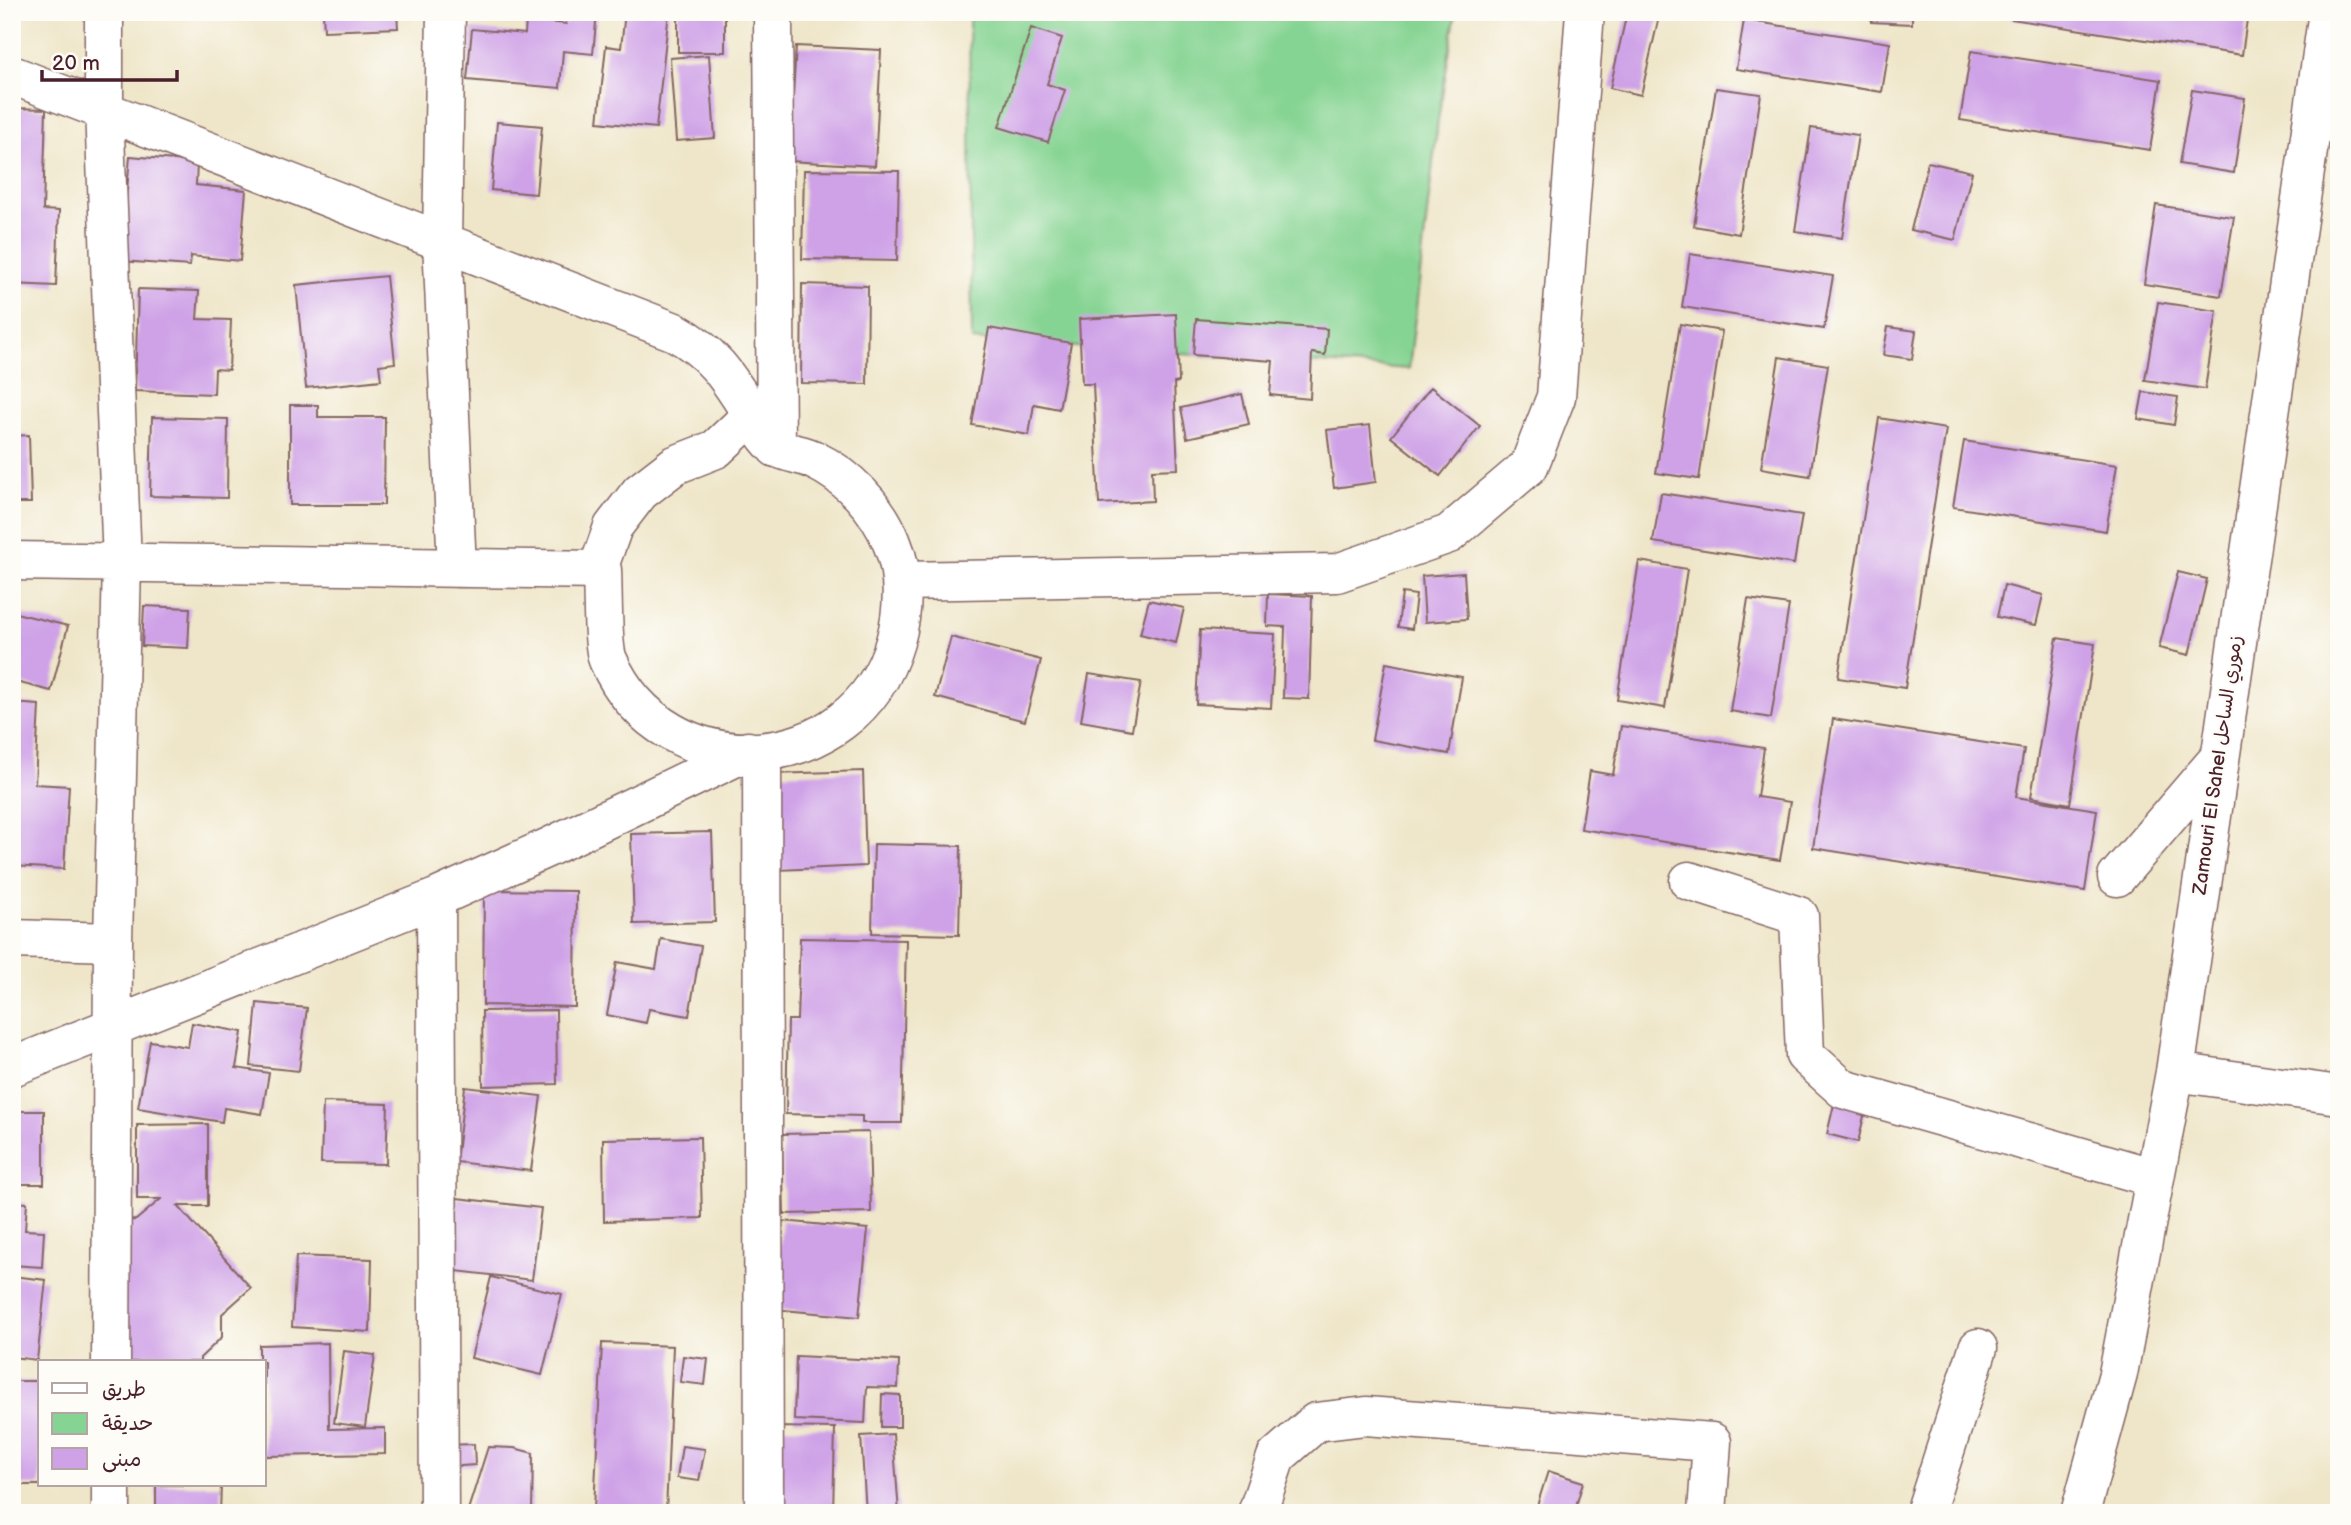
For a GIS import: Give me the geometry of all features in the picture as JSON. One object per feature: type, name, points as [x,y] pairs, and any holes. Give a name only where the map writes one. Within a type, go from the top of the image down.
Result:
[{"type":"street","points":[[104,12],[104,109],[122,563],[113,942],[111,1360]]},
{"type":"street","points":[[446,12],[442,241],[457,568]]},
{"type":"street","points":[[773,12],[776,448]]},
{"type":"street","points":[[902,581],[1337,573],[1449,534],[1529,466],[1556,397],[1585,12]]},
{"type":"street","name":"Zamouri El Sahel زموري الساحل","points":[[2080,1513],[2118,1374],[2175,1072],[2328,12]]},
{"type":"street","points":[[12,75],[675,332],[695,343],[725,372],[776,448],[813,459],[847,480],[874,509],[892,543],[902,581],[901,622],[889,662],[868,697],[839,725],[802,744],[755,752],[436,898],[12,1067]]},
{"type":"street","points":[[752,415],[716,449],[675,464],[640,492],[613,527],[598,569],[602,570],[607,657],[630,697],[663,728],[705,747],[755,752]]},
{"type":"street","points":[[12,561],[602,570]]},
{"type":"street","points":[[755,752],[764,1513]]},
{"type":"street","points":[[2117,877],[2219,758]]},
{"type":"street","points":[[1689,881],[1799,916],[1805,1055],[1843,1089],[2155,1178]]},
{"type":"street","points":[[436,898],[439,1513]]},
{"type":"street","points":[[12,939],[113,942]]},
{"type":"street","points":[[2175,1072],[2339,1095]]},
{"type":"street","points":[[1925,1513],[1978,1348]]},
{"type":"street","points":[[1257,1513],[1276,1457],[1316,1422],[1366,1416],[1712,1442],[1707,1513]]},
{"type":"street","points":[[110,1513],[111,1486]]},
{"type":"green space","points":[[969,12],[1456,12],[1438,120],[1409,369],[972,340]]},
{"type":"building","points":[[323,12],[397,12],[398,28],[324,31]]},
{"type":"building","points":[[568,12],[597,12],[593,54],[563,51],[560,88],[467,80],[472,29],[525,34],[526,20],[566,24]]},
{"type":"building","points":[[625,12],[669,12],[656,128],[598,122],[606,46],[621,48]]},
{"type":"building","points":[[678,12],[725,12],[725,52],[678,52]]},
{"type":"building","points":[[1627,12],[1660,12],[1641,95],[1610,88]]},
{"type":"building","points":[[1871,12],[1912,12],[1912,24],[1871,22]]},
{"type":"building","points":[[2012,12],[2248,12],[2242,55],[2011,19]]},
{"type":"building","points":[[1744,20],[1890,43],[1882,92],[1736,69]]},
{"type":"building","points":[[1031,28],[1062,38],[1047,84],[1065,90],[1048,142],[999,127]]},
{"type":"building","points":[[796,46],[881,50],[875,166],[789,161]]},
{"type":"building","points":[[1971,51],[2161,80],[2150,150],[1960,120]]},
{"type":"building","points":[[709,55],[715,138],[676,141],[670,58]]},
{"type":"building","points":[[1716,88],[1761,94],[1739,234],[1694,226]]},
{"type":"building","points":[[2192,90],[2245,98],[2234,173],[2179,164]]},
{"type":"building","points":[[12,108],[46,109],[43,210],[59,211],[56,286],[12,284]]},
{"type":"building","points":[[497,122],[542,126],[536,194],[491,190]]},
{"type":"building","points":[[1811,128],[1858,135],[1842,238],[1795,231]]},
{"type":"building","points":[[130,156],[197,162],[196,185],[246,190],[240,261],[191,256],[190,266],[121,261]]},
{"type":"building","points":[[1928,162],[1972,172],[1955,240],[1911,230]]},
{"type":"building","points":[[804,170],[899,171],[897,261],[802,259]]},
{"type":"building","points":[[2156,205],[2234,217],[2221,296],[2144,284]]},
{"type":"building","points":[[1690,254],[1833,276],[1824,329],[1682,307]]},
{"type":"building","points":[[386,276],[395,363],[379,365],[381,380],[306,388],[296,285]]},
{"type":"building","points":[[802,284],[868,286],[867,384],[801,383]]},
{"type":"building","points":[[138,289],[199,291],[197,319],[231,320],[229,370],[215,369],[214,394],[135,391]]},
{"type":"building","points":[[2158,302],[2217,311],[2205,389],[2145,380]]},
{"type":"building","points":[[1176,314],[1179,382],[1174,383],[1178,469],[1152,470],[1153,501],[1099,504],[1093,384],[1082,384],[1079,319]]},
{"type":"building","points":[[1196,319],[1327,329],[1325,355],[1312,353],[1310,399],[1270,395],[1273,361],[1193,355]]},
{"type":"building","points":[[1680,324],[1722,331],[1699,479],[1656,473]]},
{"type":"building","points":[[1888,327],[1916,331],[1912,359],[1883,355]]},
{"type":"building","points":[[989,328],[1071,343],[1059,409],[1034,404],[1029,435],[972,425]]},
{"type":"building","points":[[1779,357],[1828,365],[1810,476],[1761,468]]},
{"type":"building","points":[[1431,387],[1480,426],[1440,476],[1391,437]]},
{"type":"building","points":[[2143,392],[2178,397],[2174,425],[2138,419]]},
{"type":"building","points":[[1242,394],[1249,424],[1187,438],[1181,408]]},
{"type":"building","points":[[290,405],[318,405],[318,417],[385,417],[384,505],[290,505]]},
{"type":"building","points":[[152,417],[228,419],[227,498],[150,496]]},
{"type":"building","points":[[1879,418],[1946,429],[1905,688],[1838,678]]},
{"type":"building","points":[[1370,425],[1376,482],[1334,488],[1327,430]]},
{"type":"building","points":[[29,435],[31,503],[12,503],[12,436]]},
{"type":"building","points":[[1964,441],[2117,465],[2106,531],[1953,507]]},
{"type":"building","points":[[1661,493],[1802,515],[1794,564],[1653,542]]},
{"type":"building","points":[[1639,561],[1687,569],[1665,708],[1617,700]]},
{"type":"building","points":[[2178,572],[2207,579],[2189,655],[2159,648]]},
{"type":"building","points":[[1464,573],[1467,619],[1425,622],[1422,576]]},
{"type":"building","points":[[2004,585],[2043,595],[2036,625],[1997,617]]},
{"type":"building","points":[[1402,593],[1416,595],[1412,629],[1398,627]]},
{"type":"building","points":[[1268,594],[1312,596],[1309,699],[1283,698],[1285,627],[1267,626]]},
{"type":"building","points":[[1748,599],[1789,605],[1771,718],[1730,711]]},
{"type":"building","points":[[1149,600],[1184,608],[1176,643],[1140,634]]},
{"type":"building","points":[[144,606],[190,608],[188,648],[142,646]]},
{"type":"building","points":[[12,612],[68,626],[51,691],[12,681]]},
{"type":"building","points":[[1200,630],[1275,634],[1271,708],[1196,704]]},
{"type":"building","points":[[951,637],[1041,660],[1025,721],[935,697]]},
{"type":"building","points":[[2057,638],[2095,644],[2070,804],[2031,797]]},
{"type":"building","points":[[1386,663],[1462,677],[1449,754],[1372,740]]},
{"type":"building","points":[[1089,674],[1141,682],[1132,730],[1081,721]]},
{"type":"building","points":[[12,703],[39,705],[35,784],[69,786],[64,869],[12,866]]},
{"type":"building","points":[[1833,719],[2024,749],[2016,797],[2097,810],[2085,891],[1813,848]]},
{"type":"building","points":[[1621,726],[1764,748],[1757,797],[1790,802],[1780,860],[1581,829],[1590,771],[1613,775]]},
{"type":"building","points":[[863,771],[866,866],[778,870],[773,774]]},
{"type":"building","points":[[712,832],[715,922],[634,924],[631,834]]},
{"type":"building","points":[[874,844],[961,846],[959,935],[872,933]]},
{"type":"building","points":[[484,890],[576,891],[575,1007],[483,1005]]},
{"type":"building","points":[[800,938],[906,940],[902,1123],[862,1123],[862,1116],[786,1114],[788,1020],[797,1020]]},
{"type":"building","points":[[661,939],[701,946],[689,1016],[649,1009],[646,1023],[607,1015],[617,962],[656,969]]},
{"type":"building","points":[[257,1003],[307,1008],[299,1071],[251,1066]]},
{"type":"building","points":[[556,1010],[557,1084],[483,1086],[482,1011]]},
{"type":"building","points":[[192,1023],[242,1032],[236,1068],[269,1073],[262,1114],[224,1108],[222,1122],[138,1108],[150,1041],[188,1047]]},
{"type":"building","points":[[465,1087],[541,1096],[531,1171],[456,1162]]},
{"type":"building","points":[[1836,1096],[1867,1103],[1858,1142],[1827,1134]]},
{"type":"building","points":[[323,1102],[388,1104],[386,1164],[321,1163]]},
{"type":"building","points":[[12,1111],[44,1111],[44,1184],[12,1184]]},
{"type":"building","points":[[208,1124],[208,1206],[178,1206],[251,1288],[222,1314],[222,1337],[200,1360],[118,1360],[120,1221],[136,1220],[161,1199],[137,1199],[137,1125]]},
{"type":"building","points":[[869,1132],[871,1212],[784,1214],[782,1134]]},
{"type":"building","points":[[700,1137],[702,1218],[604,1221],[603,1139]]},
{"type":"building","points":[[457,1198],[541,1208],[532,1280],[447,1270]]},
{"type":"building","points":[[12,1202],[27,1203],[25,1230],[44,1231],[42,1267],[12,1265]]},
{"type":"building","points":[[782,1221],[868,1229],[859,1317],[773,1309]]},
{"type":"building","points":[[296,1256],[372,1259],[370,1332],[292,1327]]},
{"type":"building","points":[[12,1276],[46,1280],[37,1360],[12,1357]]},
{"type":"building","points":[[491,1277],[562,1294],[542,1375],[471,1358]]},
{"type":"building","points":[[328,1343],[329,1429],[385,1428],[385,1454],[266,1456],[266,1360],[259,1360],[259,1345]]},
{"type":"building","points":[[602,1343],[673,1346],[666,1512],[594,1509]]},
{"type":"building","points":[[344,1351],[375,1355],[365,1427],[334,1423]]},
{"type":"building","points":[[683,1356],[708,1359],[705,1385],[680,1382]]},
{"type":"building","points":[[796,1356],[899,1361],[898,1388],[867,1387],[865,1423],[794,1420]]},
{"type":"building","points":[[12,1381],[38,1381],[38,1485],[12,1485]]},
{"type":"building","points":[[882,1394],[900,1395],[900,1427],[881,1427]]},
{"type":"building","points":[[774,1427],[835,1428],[833,1513],[771,1513]]},
{"type":"building","points":[[893,1434],[899,1513],[866,1513],[861,1436]]},
{"type":"building","points":[[474,1444],[475,1465],[447,1467],[446,1445]]},
{"type":"building","points":[[682,1446],[705,1449],[699,1481],[677,1478]]},
{"type":"building","points":[[488,1447],[514,1448],[533,1453],[532,1513],[467,1513]]},
{"type":"building","points":[[1548,1471],[1583,1482],[1574,1513],[1548,1513],[1536,1509]]},
{"type":"building","points":[[156,1486],[221,1486],[220,1513],[156,1513]]}]
